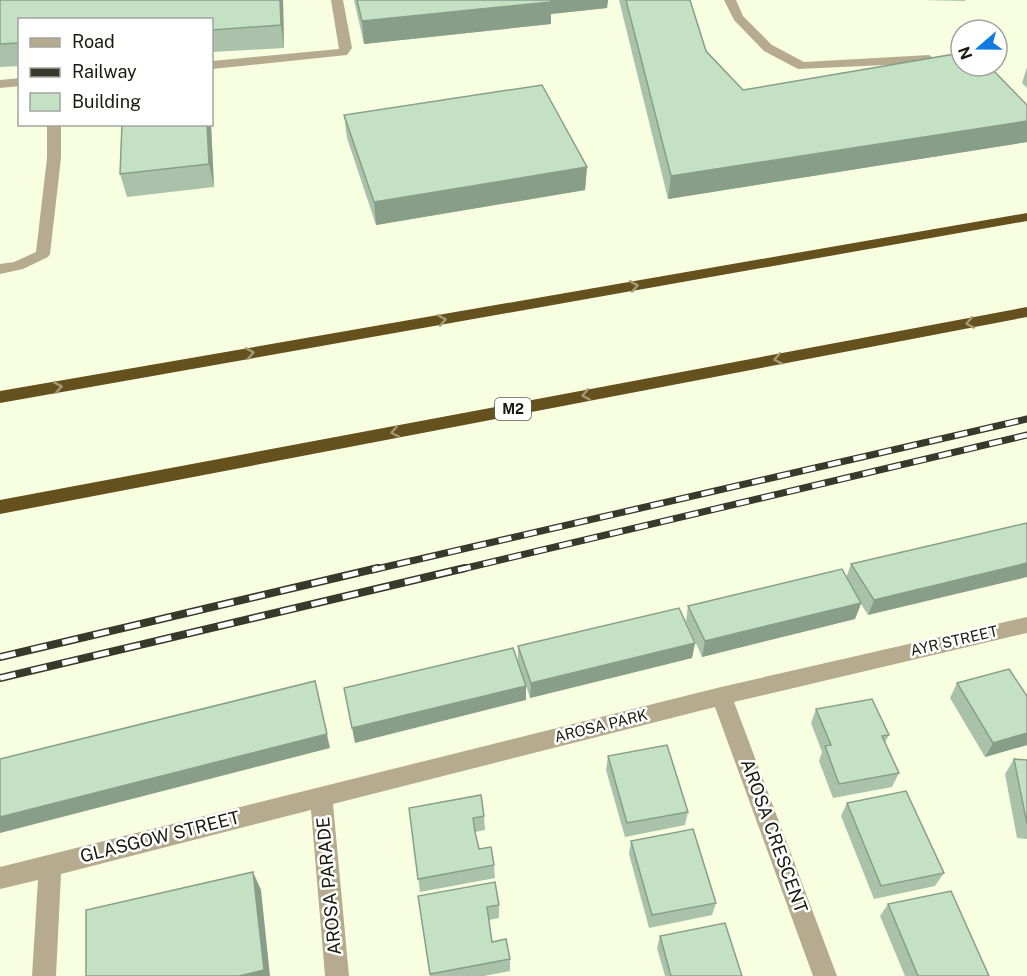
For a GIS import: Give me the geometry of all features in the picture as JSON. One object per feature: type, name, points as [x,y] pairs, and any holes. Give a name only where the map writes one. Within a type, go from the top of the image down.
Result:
[{"type":"highway","points":[[0,398],[1027,217]]},
{"type":"highway","name":"M2","points":[[0,507],[1027,312]]},
{"type":"street","points":[[213,65],[343,52],[346,48],[337,0]]},
{"type":"street","points":[[730,0],[738,17],[768,48],[802,66],[929,60]]},
{"type":"street","points":[[0,84],[18,82]]},
{"type":"street","points":[[0,269],[18,266],[43,254],[54,158],[54,126]]},
{"type":"street","name":"AYR STREET","points":[[882,658],[1027,625]]},
{"type":"street","name":"AROSA PARK","points":[[321,797],[721,696],[882,658]]},
{"type":"street","name":"AROSA CRESCENT","points":[[721,696],[749,766],[825,976]]},
{"type":"street","name":"GLASGOW STREET","points":[[0,878],[321,797]]},
{"type":"street","name":"AROSA PARADE","points":[[321,797],[337,976]]},
{"type":"street","points":[[44,976],[50,865]]},
{"type":"building","points":[[0,0],[280,0],[281,25],[213,30],[213,18],[18,18],[18,43],[0,44]]},
{"type":"building","points":[[357,0],[550,0],[551,2],[362,21]]},
{"type":"building","points":[[626,0],[690,0],[706,51],[743,90],[949,55],[949,78],[1001,78],[1027,105],[1027,121],[671,176]]},
{"type":"building","points":[[542,85],[587,167],[374,202],[344,115]]},
{"type":"building","points":[[122,126],[207,126],[209,164],[120,174]]},
{"type":"building","points":[[1027,523],[1027,563],[874,600],[851,564]]},
{"type":"building","points":[[842,569],[861,603],[705,641],[688,606]]},
{"type":"building","points":[[679,608],[695,643],[531,683],[518,646]]},
{"type":"building","points":[[513,648],[526,686],[352,728],[344,688]]},
{"type":"building","points":[[1009,669],[1027,696],[1027,733],[993,743],[957,683]]},
{"type":"building","points":[[315,681],[327,734],[0,817],[0,759]]},
{"type":"building","points":[[872,699],[889,735],[882,736],[899,773],[839,784],[825,746],[831,745],[816,709]]},
{"type":"building","points":[[667,745],[688,812],[627,823],[608,756]]},
{"type":"building","points":[[1014,759],[1027,760],[1027,824]]},
{"type":"building","points":[[906,791],[944,873],[881,886],[847,803]]},
{"type":"building","points":[[481,795],[484,816],[473,818],[475,832],[479,849],[491,847],[494,865],[418,879],[409,808]]},
{"type":"building","points":[[693,829],[716,903],[652,915],[631,841]]},
{"type":"building","points":[[253,872],[264,970],[239,976],[86,976],[86,910]]},
{"type":"building","points":[[495,882],[499,905],[487,907],[492,942],[506,939],[510,959],[430,974],[418,896]]},
{"type":"building","points":[[951,891],[989,976],[918,976],[888,904]]},
{"type":"building","points":[[725,923],[742,976],[671,976],[660,936]]},
{"type":"railway","points":[[372,570],[1027,419]]},
{"type":"railway","points":[[458,570],[1027,435]]},
{"type":"railway","points":[[0,657],[378,568]]},
{"type":"railway","points":[[0,678],[465,568]]}]
